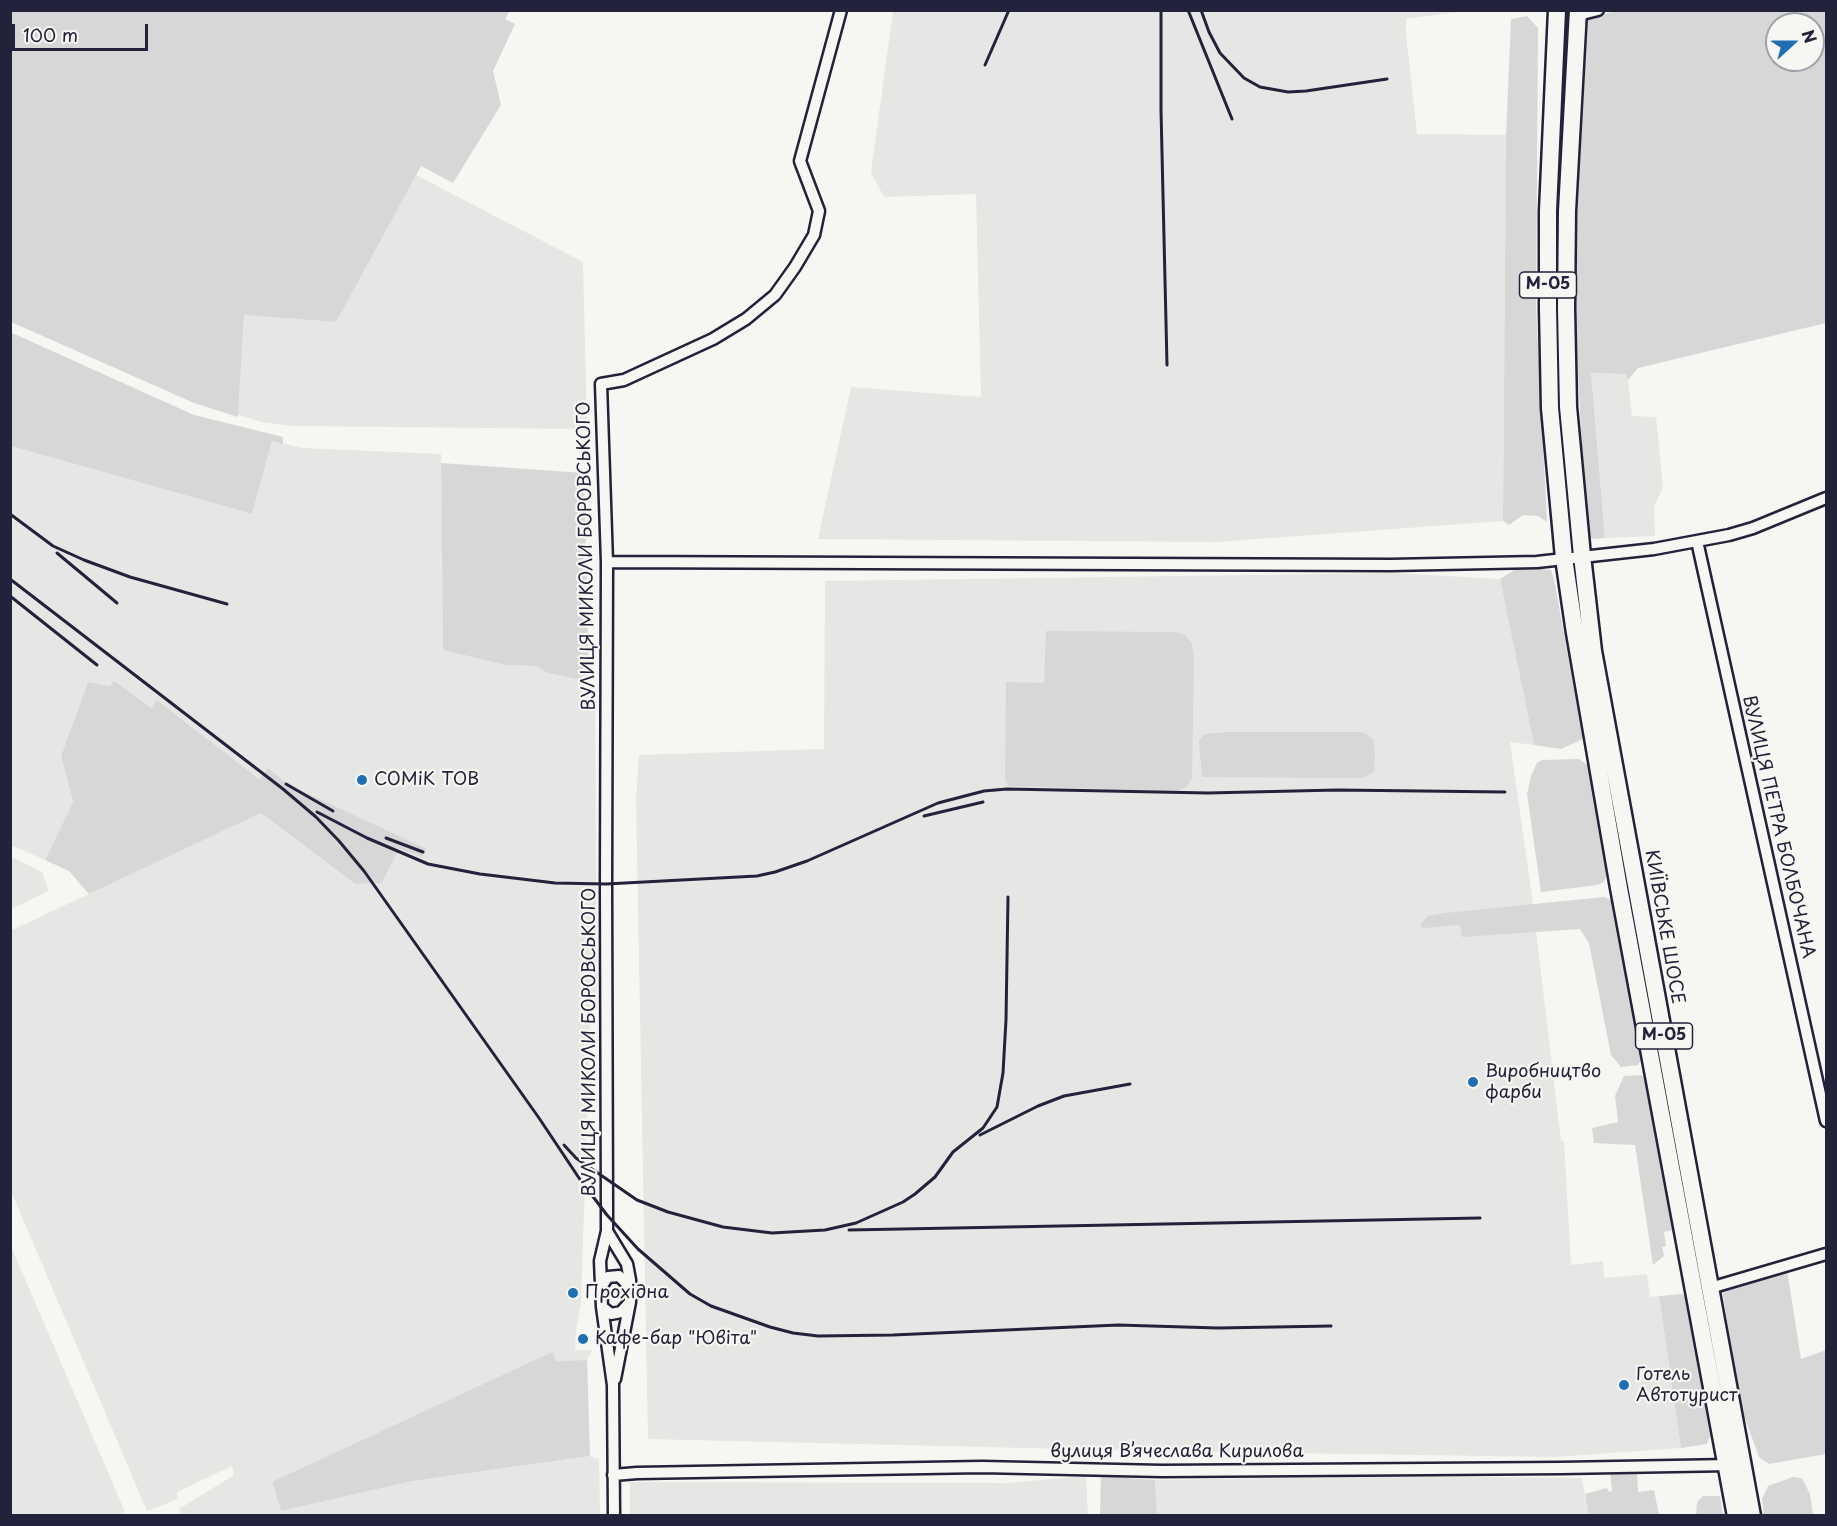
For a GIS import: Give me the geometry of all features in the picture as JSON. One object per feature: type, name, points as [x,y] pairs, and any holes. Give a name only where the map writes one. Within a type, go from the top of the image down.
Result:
[{"type":"main road","name":"М-05","points":[[1557,10],[1548,211],[1548,308],[1550,408],[1564,558],[1619,888],[1735,1465],[1736,1515]]},
{"type":"main road","name":"М-05","points":[[1578,13],[1567,211],[1566,308],[1568,407],[1582,556]]},
{"type":"main road","name":"КИЇВСЬКЕ ШОСЕ","points":[[1582,556],[1595,662],[1710,1288],[1735,1465],[1752,1515]]},
{"type":"street","name":"ВУЛИЦЯ МИКОЛИ БОРОВСЬКОГО","points":[[614,1515],[613,1385],[602,1307],[600,1261],[607,1231],[607,562],[601,384],[624,380],[721,334],[746,319],[775,295],[795,267],[814,236],[819,212],[800,161],[841,10]]},
{"type":"street","points":[[1578,13],[1598,10]]},
{"type":"street","points":[[607,562],[1505,564],[1654,549],[1729,535],[1753,528],[1827,498]]},
{"type":"street","name":"ВУЛИЦЯ ПЕТРА БОЛБОЧАНА","points":[[1697,541],[1827,1121]]},
{"type":"street","name":"ВУЛИЦЯ МИКОЛИ БОРОВСЬКОГО","points":[[607,1231],[627,1264],[630,1287],[630,1302],[613,1385]]},
{"type":"street","points":[[1710,1288],[1827,1254]]},
{"type":"street","points":[[601,1287],[608,1277],[619,1276],[630,1287]]},
{"type":"street","points":[[602,1307],[611,1314],[621,1312],[630,1302]]},
{"type":"street","name":"вулиця Вʼячеслава Кирилова","points":[[613,1475],[981,1467],[1162,1471],[1735,1465]]},
{"type":"shaded area","points":[[11,10],[510,10],[505,19],[515,24],[493,71],[501,105],[453,183],[421,166],[336,322],[244,315],[238,417],[194,403],[11,322]]},
{"type":"shaded area","points":[[893,11],[1465,11],[1406,19],[1406,34],[1417,134],[1506,135],[1503,521],[1216,542],[818,539],[851,387],[981,397],[976,194],[884,197],[871,172]]},
{"type":"shaded area","points":[[1617,11],[1826,11],[1826,323],[1638,368],[1628,380],[1625,374],[1591,373],[1605,538],[1587,539],[1574,301],[1583,25],[1588,19]]},
{"type":"shaded area","points":[[1527,16],[1538,28],[1536,307],[1547,522],[1538,516],[1523,515],[1509,525],[1503,521],[1506,135],[1511,19]]},
{"type":"shaded area","points":[[416,175],[583,262],[587,429],[293,426],[262,422],[238,415],[244,315],[336,322],[389,219]]},
{"type":"shaded area","points":[[10,332],[194,415],[283,437],[283,444],[272,441],[252,514],[11,446]]},
{"type":"shaded area","points":[[1591,373],[1625,374],[1628,380],[1632,416],[1656,417],[1663,487],[1654,507],[1655,536],[1605,538]]},
{"type":"shaded area","points":[[272,441],[303,448],[441,454],[443,650],[505,665],[535,666],[548,673],[595,684],[597,1004],[591,1002],[581,1303],[575,1350],[592,1350],[587,1360],[556,1361],[552,1352],[272,1483],[281,1511],[413,1481],[590,1456],[599,1459],[600,1515],[182,1515],[179,1509],[234,1475],[232,1466],[177,1492],[178,1499],[147,1511],[11,1191],[10,931],[261,813],[355,884],[382,883],[399,848],[422,857],[289,785],[268,768],[259,779],[157,700],[152,708],[111,686],[88,682],[61,756],[73,802],[45,860],[11,845],[11,446],[252,514]]},
{"type":"shaded area","points":[[441,463],[584,473],[589,682],[548,673],[535,666],[505,665],[443,650]]},
{"type":"shaded area","points":[[1521,566],[1551,570],[1554,579],[1583,739],[1561,749],[1534,745],[1500,579]]},
{"type":"shaded area","points":[[1393,573],[1500,579],[1534,745],[1510,742],[1532,897],[1561,1141],[1564,1142],[1571,1265],[1603,1261],[1604,1278],[1647,1274],[1650,1297],[1659,1296],[1681,1448],[1554,1457],[1152,1451],[648,1439],[636,799],[639,755],[824,749],[825,581]]},
{"type":"shaded area","points":[[1046,631],[1184,634],[1192,644],[1194,656],[1192,779],[1186,787],[1175,791],[1009,786],[1005,781],[1006,682],[1044,683]]},
{"type":"shaded area","points":[[114,681],[151,708],[157,700],[259,779],[268,768],[289,785],[427,849],[422,857],[399,849],[382,883],[355,884],[261,813],[89,894],[69,871],[45,860],[73,802],[61,756],[88,682],[110,686]]},
{"type":"shaded area","points":[[1359,732],[1367,734],[1373,740],[1374,772],[1363,778],[1202,777],[1199,741],[1204,734]]},
{"type":"shaded area","points":[[1579,759],[1589,766],[1607,875],[1604,882],[1597,885],[1541,892],[1527,794],[1531,776],[1537,763],[1542,760]]},
{"type":"shaded area","points":[[11,857],[42,872],[49,891],[11,909]]},
{"type":"shaded area","points":[[1604,897],[1611,900],[1614,907],[1642,1058],[1638,1065],[1621,1067],[1611,1055],[1589,943],[1580,929],[1462,937],[1460,925],[1424,928],[1420,925],[1428,916],[1445,913]]},
{"type":"shaded area","points":[[1641,1075],[1647,1078],[1673,1230],[1664,1232],[1666,1246],[1662,1247],[1664,1256],[1653,1265],[1635,1145],[1594,1143],[1592,1128],[1618,1122],[1615,1096],[1624,1076]]},
{"type":"shaded area","points":[[10,1244],[125,1512],[117,1515],[11,1515]]},
{"type":"shaded area","points":[[1787,1270],[1801,1359],[1826,1350],[1826,1454],[1769,1464],[1759,1457],[1742,1410],[1722,1290]]},
{"type":"shaded area","points":[[1683,1294],[1687,1299],[1710,1436],[1707,1444],[1681,1448],[1659,1296]]},
{"type":"shaded area","points":[[552,1352],[556,1361],[587,1360],[590,1456],[413,1481],[281,1511],[272,1482]]},
{"type":"shaded area","points":[[1610,1472],[1637,1473],[1638,1492],[1654,1490],[1659,1515],[1588,1515],[1585,1494],[1607,1488],[1609,1492],[1612,1491]]},
{"type":"shaded area","points":[[1086,1476],[1088,1515],[630,1515],[630,1482],[1007,1483]]},
{"type":"shaded area","points":[[1101,1476],[1155,1480],[1157,1515],[1100,1515]]},
{"type":"shaded area","points":[[1389,1476],[1582,1478],[1588,1515],[1157,1515],[1155,1480]]},
{"type":"shaded area","points":[[1793,1477],[1801,1478],[1804,1482],[1810,1494],[1813,1515],[1764,1515],[1762,1499],[1768,1486]]},
{"type":"shaded area","points":[[1703,1496],[1720,1496],[1723,1515],[1696,1515],[1697,1502]]},
{"type":"railway","points":[[985,65],[1009,10]]},
{"type":"railway","points":[[1161,10],[1167,365]]},
{"type":"railway","points":[[1188,10],[1232,119]]},
{"type":"railway","points":[[1201,10],[1220,53],[1244,78],[1260,87],[1288,92],[1306,91],[1387,79]]},
{"type":"railway","points":[[10,514],[53,546],[84,560],[130,577],[227,604]]},
{"type":"railway","points":[[57,553],[117,603]]},
{"type":"railway","points":[[10,579],[283,789],[316,817],[364,871],[607,1215],[638,1249],[690,1294],[711,1306],[770,1327],[818,1336],[1118,1325],[1218,1328],[1331,1326]]},
{"type":"railway","points":[[10,596],[97,665]]},
{"type":"railway","points":[[286,784],[333,811]]},
{"type":"railway","points":[[317,812],[367,838],[428,864],[480,874],[555,883],[606,884],[757,876],[775,872],[807,861],[938,803],[984,791],[1007,789],[1208,793],[1337,790],[1505,792]]},
{"type":"railway","points":[[924,816],[983,802]]},
{"type":"railway","points":[[386,838],[423,852]]},
{"type":"railway","points":[[564,1145],[576,1158],[637,1200],[668,1212],[723,1227],[772,1233],[825,1230],[856,1223],[903,1202],[935,1177],[953,1152],[983,1128],[997,1107],[1003,1073],[1006,1020],[1008,897]]},
{"type":"railway","points":[[980,1135],[1038,1106],[1064,1096],[1130,1084]]},
{"type":"railway","points":[[849,1230],[1480,1218]]},
{"type":"place","name":"СОМіК ТОВ","points":[[362,780]]},
{"type":"place","name":"Виробництво фарби","points":[[1473,1082]]},
{"type":"place","name":"Прохідна","points":[[573,1293]]},
{"type":"place","name":"Кафе-бар \"Ювіта\"","points":[[583,1339]]},
{"type":"place","name":"Готель Автотурист","points":[[1624,1385]]}]
